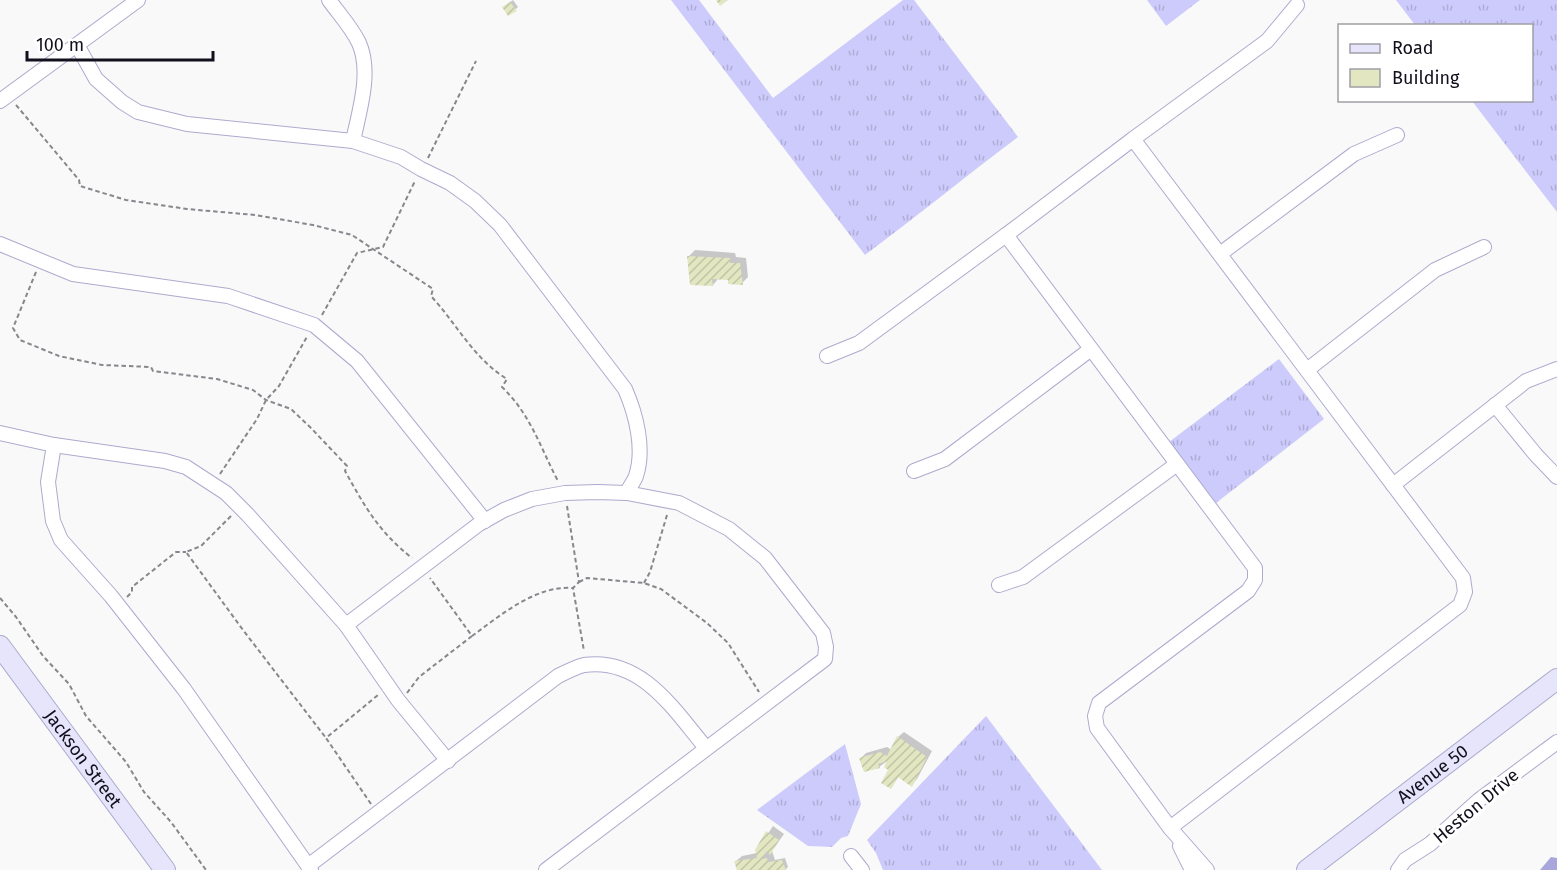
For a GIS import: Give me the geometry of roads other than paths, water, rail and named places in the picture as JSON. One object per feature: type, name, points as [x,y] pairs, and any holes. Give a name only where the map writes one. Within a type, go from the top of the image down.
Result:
[{"type":"main road","name":"Jackson Street","points":[[0,646],[165,870]]},
{"type":"main road","name":"Avenue 50","points":[[1307,870],[1557,679]]},
{"type":"street","points":[[4,98],[138,0]]},
{"type":"street","points":[[329,0],[359,44],[364,64],[364,80],[353,141]]},
{"type":"street","points":[[827,356],[859,343],[1267,41],[1297,5]]},
{"type":"street","points":[[77,45],[96,79],[122,102],[138,112],[187,124],[353,141],[401,157],[450,183],[476,201],[500,225],[626,389],[636,418],[640,443],[636,475],[627,493]]},
{"type":"street","points":[[1220,254],[1354,154],[1396,135]]},
{"type":"street","points":[[1133,139],[1463,578],[1465,592],[1460,605],[1170,828]]},
{"type":"street","points":[[1006,235],[1255,568],[1255,579],[1248,591],[1099,703],[1095,716],[1097,728],[1170,828],[1207,870]]},
{"type":"street","points":[[0,244],[73,274],[228,296],[314,325],[357,361],[485,520]]},
{"type":"street","points":[[1307,370],[1435,270],[1484,247]]},
{"type":"street","points":[[914,471],[945,459],[1091,349]]},
{"type":"street","points":[[1393,485],[1526,381],[1557,369]]},
{"type":"street","points":[[1495,405],[1536,456],[1557,477]]},
{"type":"street","points":[[0,433],[54,445],[165,461],[186,467],[213,484],[240,507],[346,625],[398,700],[448,761]]},
{"type":"street","points":[[54,445],[48,482],[53,521],[61,540],[118,605],[184,689],[310,868],[558,676],[586,665],[607,665],[632,672],[653,685],[706,748]]},
{"type":"street","points":[[999,585],[1023,577],[1177,464]]},
{"type":"street","points":[[346,625],[485,520],[532,499],[565,493],[627,493],[680,503],[729,529],[765,558],[823,633],[826,647],[825,659],[546,870]]},
{"type":"street","name":"Heston Drive","points":[[1398,870],[1405,860],[1430,844],[1479,800],[1557,742]]},
{"type":"street","points":[[1170,828],[1192,870]]},
{"type":"street","points":[[851,856],[862,870]]}]
